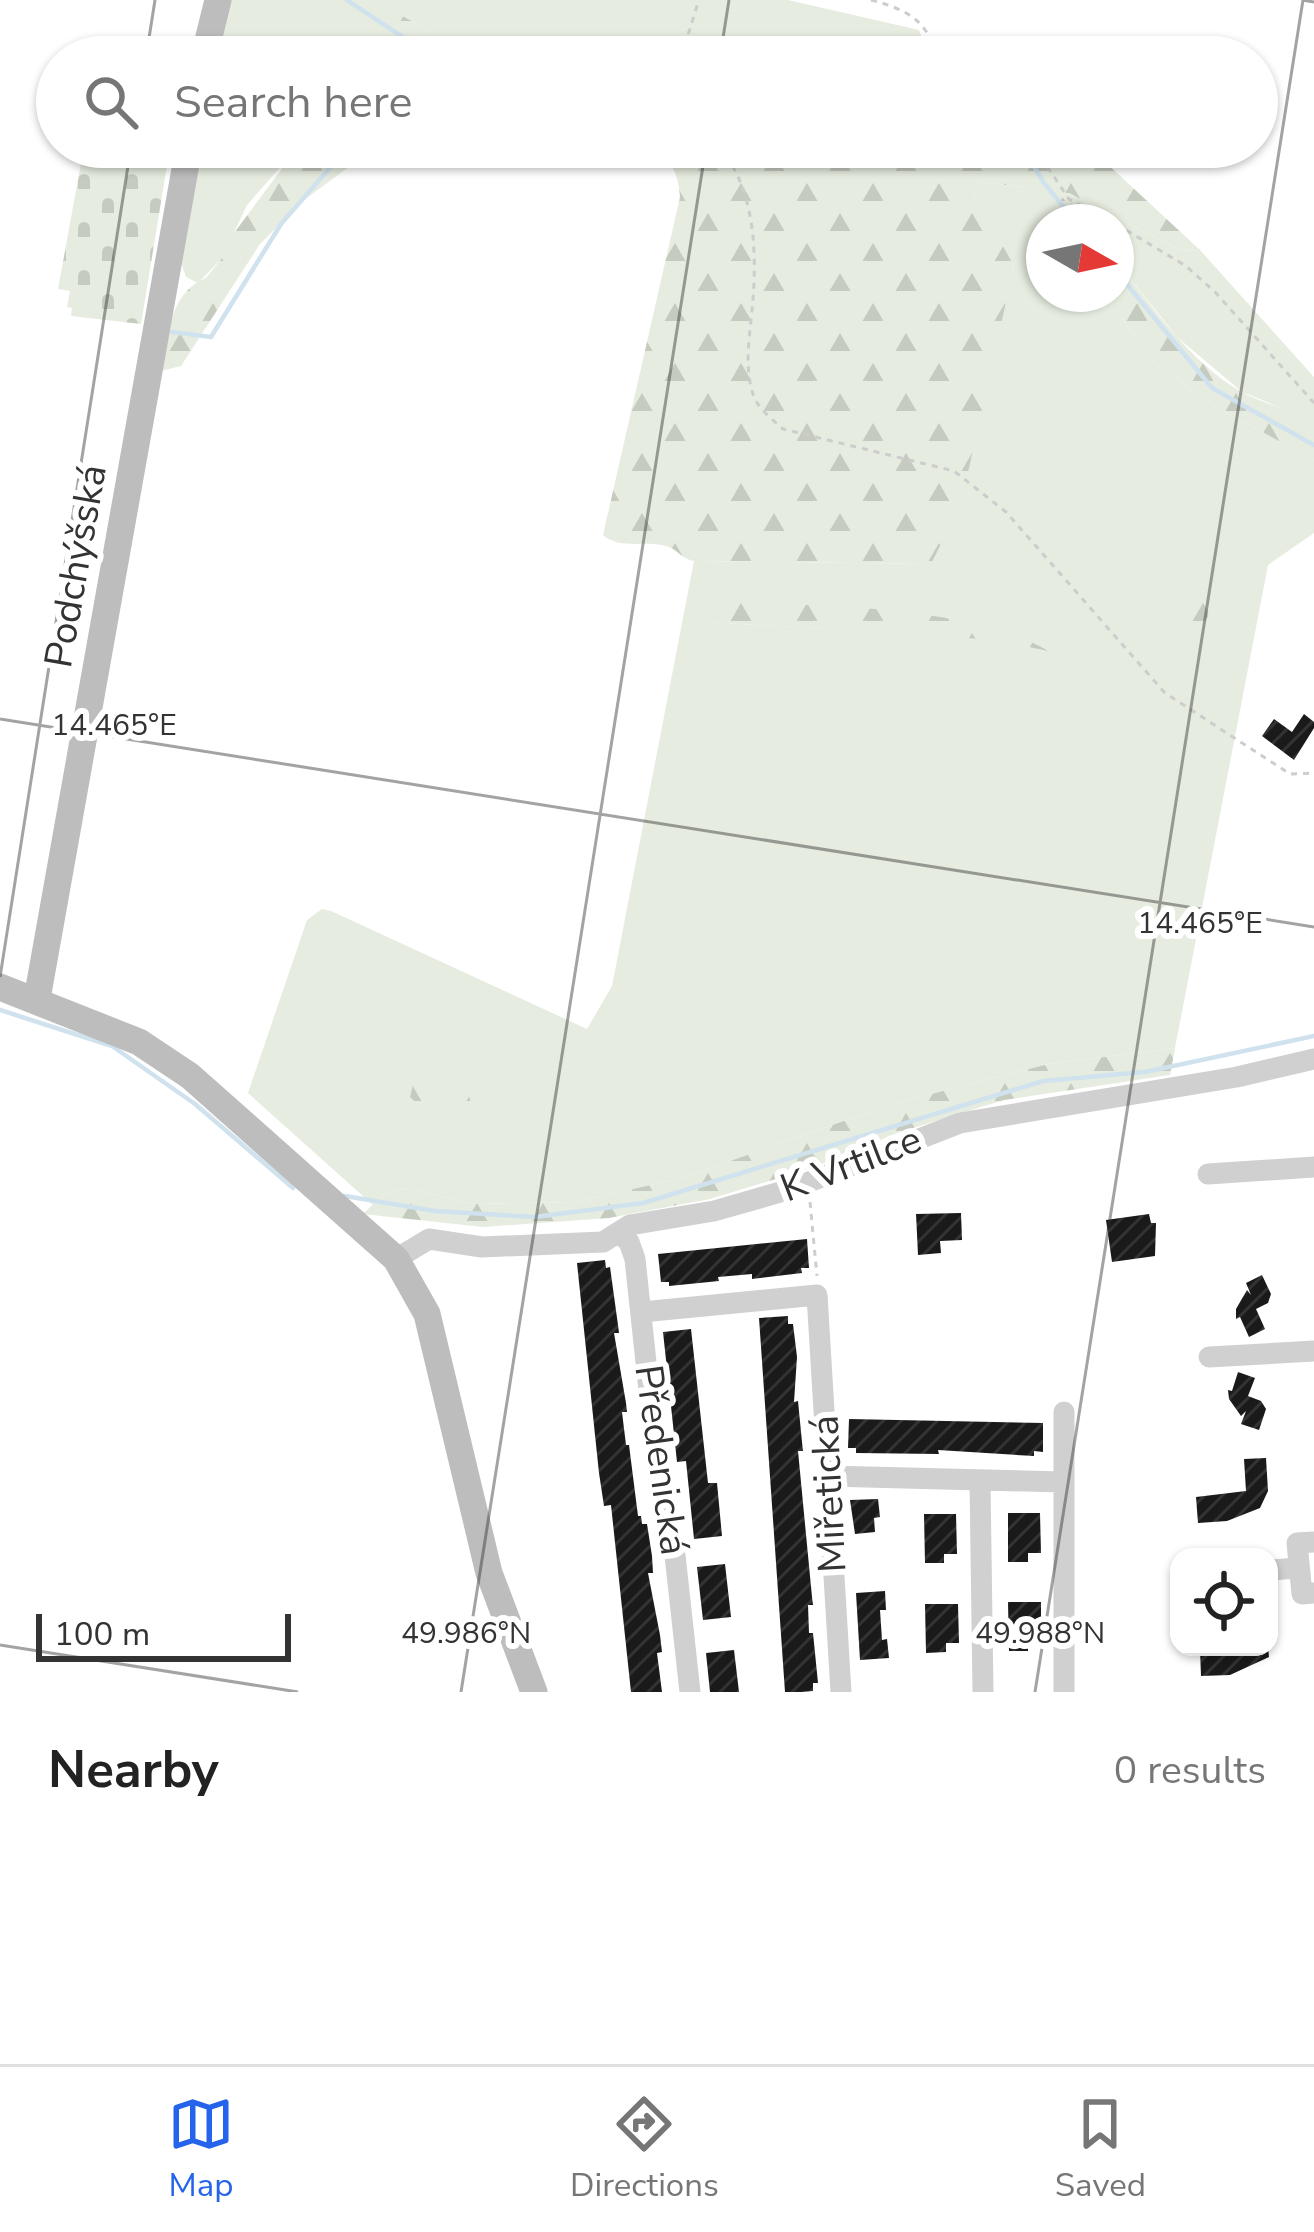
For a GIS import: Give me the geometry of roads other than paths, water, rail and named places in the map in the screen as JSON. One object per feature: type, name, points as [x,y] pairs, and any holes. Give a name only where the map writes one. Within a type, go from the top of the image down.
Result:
[{"type":"street","points":[[210,36],[218,0]]},
{"type":"street","name":"Podchýšská","points":[[37,999],[185,168]]},
{"type":"street","points":[[0,986],[139,1042],[190,1076],[396,1259],[427,1315],[489,1573],[534,1692]]},
{"type":"street","name":"K Vrtilce","points":[[396,1259],[429,1239],[482,1247],[603,1242],[630,1225],[714,1211],[960,1123],[1238,1077],[1314,1059]]},
{"type":"street","points":[[1208,1174],[1314,1167]]},
{"type":"street","name":"Předenická","points":[[619,1233],[633,1250],[658,1475],[672,1528],[690,1692]]},
{"type":"street","name":"Miřetická","points":[[642,1312],[817,1295],[841,1692]]},
{"type":"street","points":[[1209,1357],[1314,1351]]},
{"type":"street","points":[[1064,1412],[1064,1692]]},
{"type":"street","points":[[828,1476],[1062,1482]]},
{"type":"street","points":[[980,1481],[983,1692]]},
{"type":"street","points":[[1314,1541],[1297,1543],[1302,1594],[1314,1593]]},
{"type":"street","points":[[1278,1569],[1299,1568]]},
{"type":"waterway","points":[[347,0],[401,36]]},
{"type":"waterway","points":[[172,332],[211,337],[281,224],[330,168]]},
{"type":"waterway","points":[[1035,168],[1061,204]]},
{"type":"waterway","points":[[1134,293],[1212,388],[1314,445]]},
{"type":"waterway","points":[[0,1010],[112,1046],[195,1104],[293,1188]]},
{"type":"waterway","points":[[345,1196],[435,1211],[535,1217],[643,1203],[1043,1081],[1145,1072],[1314,1036]]}]
